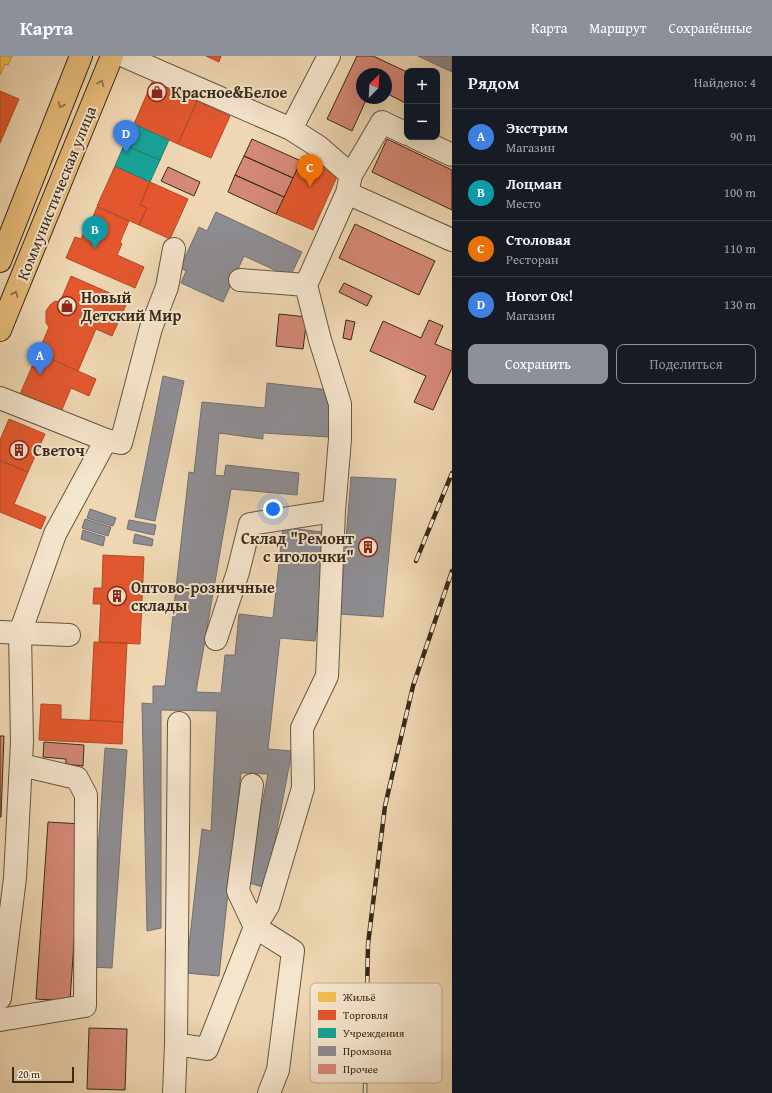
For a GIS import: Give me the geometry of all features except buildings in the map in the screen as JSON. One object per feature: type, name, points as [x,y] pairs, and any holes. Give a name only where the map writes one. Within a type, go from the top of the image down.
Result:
[{"type":"main road","name":"Коммунистическая улица","points":[[0,258],[81,56]]},
{"type":"main road","name":"Коммунистическая улица","points":[[0,330],[112,56]]},
{"type":"lane","points":[[124,56],[291,130],[319,147],[349,184],[452,240]]},
{"type":"lane","points":[[291,130],[330,56]]},
{"type":"lane","points":[[176,1044],[207,1049],[255,927],[268,906],[303,788],[302,728],[327,676],[334,511],[340,439],[340,404],[320,340],[306,285],[349,184],[382,122],[404,133]]},
{"type":"lane","points":[[420,140],[452,155]]},
{"type":"lane","points":[[0,398],[106,440],[121,443],[151,328],[167,287],[174,248]]},
{"type":"lane","points":[[240,280],[306,285]]},
{"type":"lane","points":[[0,998],[15,878],[22,742],[10,632],[55,534],[106,440]]},
{"type":"lane","points":[[216,639],[238,572],[250,524],[334,511]]},
{"type":"lane","points":[[10,632],[69,635]]},
{"type":"lane","points":[[174,1093],[176,1044],[179,723]]},
{"type":"lane","points":[[0,1020],[85,1006],[86,795],[77,778],[21,765]]},
{"type":"lane","points":[[252,785],[238,891],[255,927],[293,951],[278,1070],[269,1093]]},
{"type":"railway","points":[[416,561],[452,473]]},
{"type":"railway","points":[[367,983],[368,944],[385,806],[413,686],[452,571]]},
{"type":"railway","points":[[365,1083],[365,1093]]},
{"type":"place","name":"Красное&Белое","points":[[157,92]]},
{"type":"place","name":"Ногот Ок!","points":[[126,153]]},
{"type":"place","name":"Столовая","points":[[310,187]]},
{"type":"place","name":"Лоцман","points":[[95,249]]},
{"type":"place","name":"Новый Детский Мир","points":[[67,306]]},
{"type":"place","name":"Экстрим","points":[[40,375]]},
{"type":"place","name":"Светоч","points":[[19,450]]},
{"type":"place","name":"Склад \"Ремонт с иголочки\"","points":[[368,547]]},
{"type":"place","name":"Оптово-розничные склады","points":[[117,596]]}]
